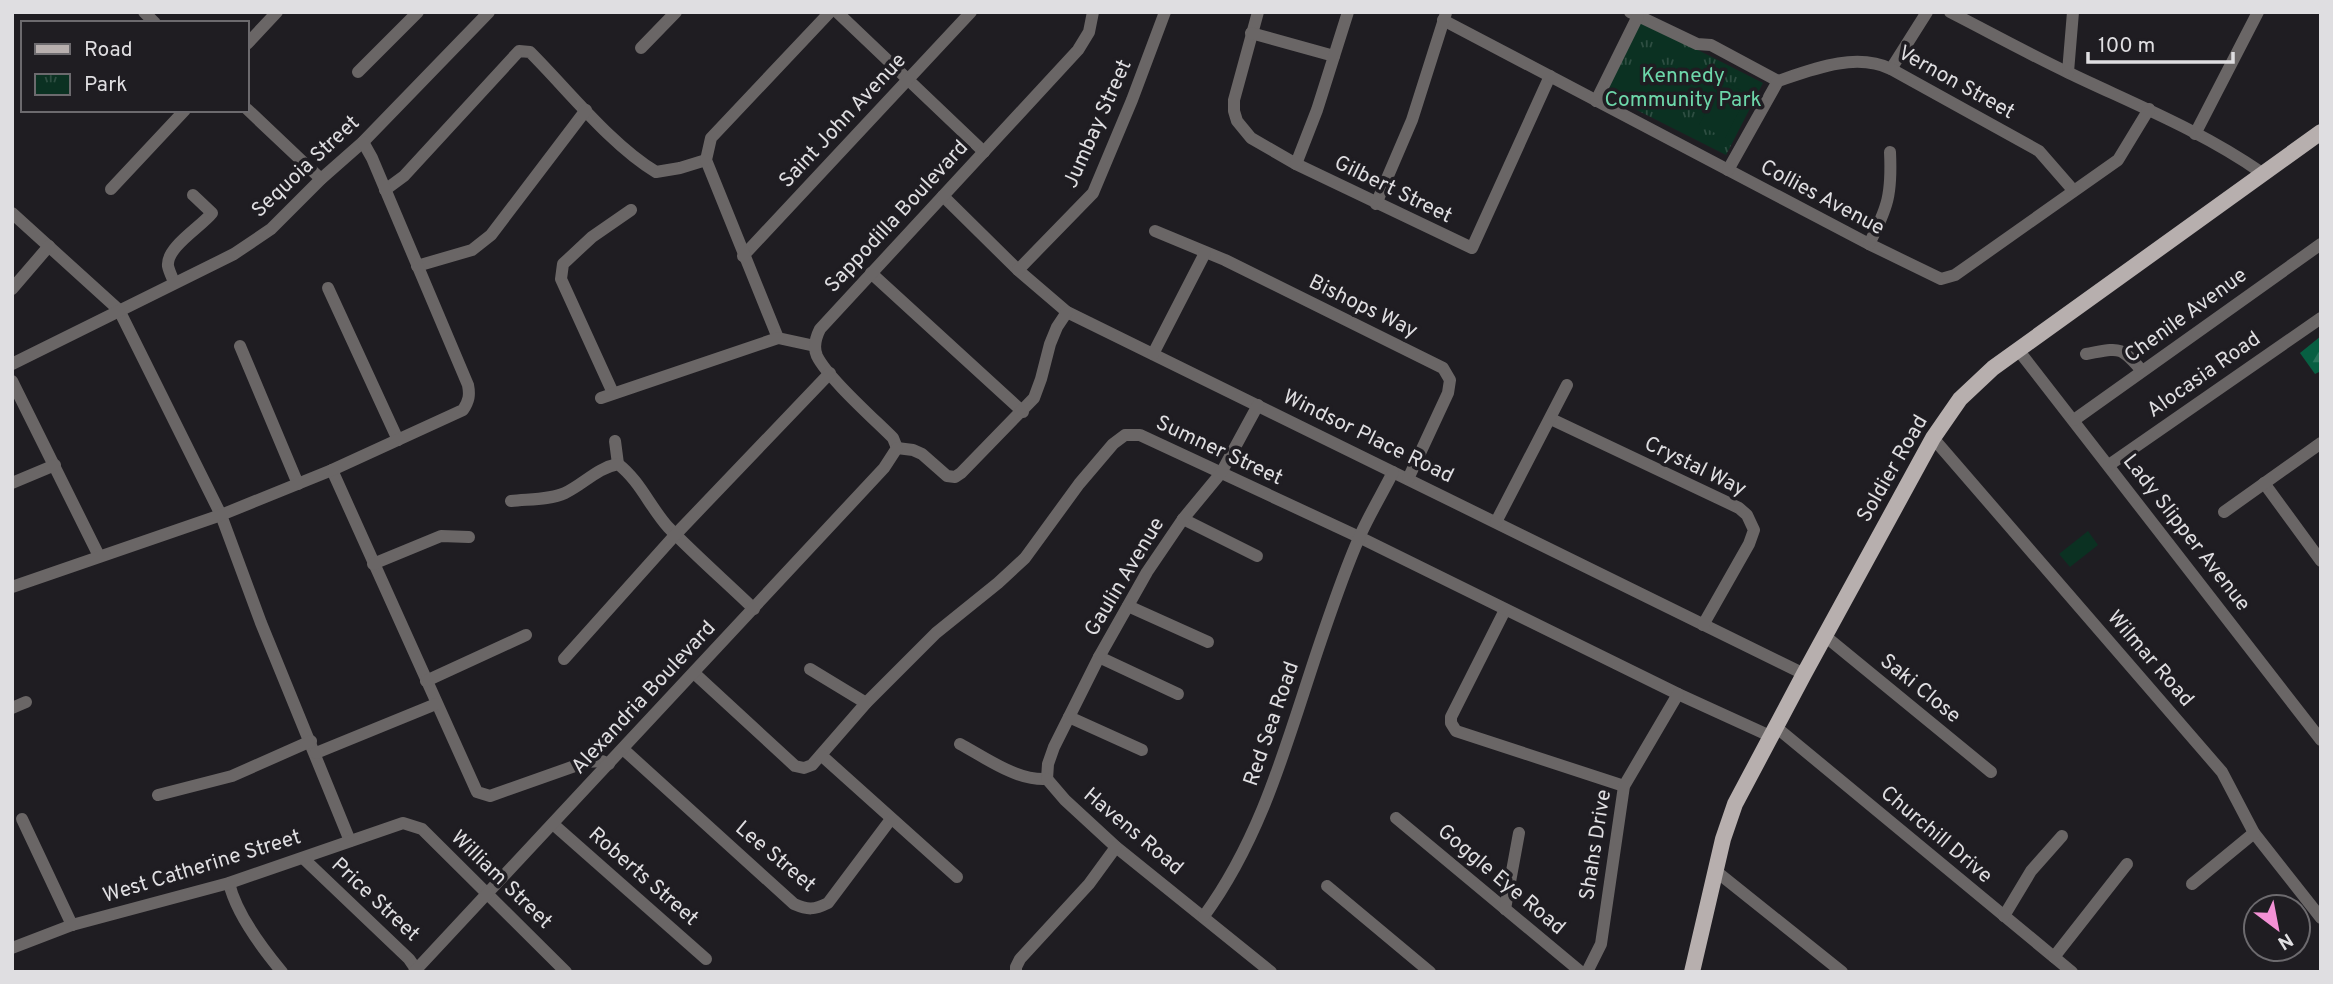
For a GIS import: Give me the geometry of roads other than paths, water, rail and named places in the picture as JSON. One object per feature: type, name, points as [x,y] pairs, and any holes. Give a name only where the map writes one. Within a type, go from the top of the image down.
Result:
[{"type":"main road","name":"Soldier Road","points":[[1692,972],[1723,839],[1735,804],[1933,438],[1961,399],[1993,368],[2321,132]]},
{"type":"street","points":[[248,43],[277,12]]},
{"type":"street","points":[[358,72],[418,12]]},
{"type":"street","name":"Sequoia Street","points":[[12,364],[234,254],[271,229],[320,179],[363,142],[489,12]]},
{"type":"street","points":[[641,48],[676,12]]},
{"type":"street","points":[[778,338],[706,160],[711,138],[830,12]]},
{"type":"street","points":[[837,12],[984,152]]},
{"type":"street","name":"Saint John Avenue","points":[[743,256],[971,12]]},
{"type":"street","name":"Sappodilla Boulevard","points":[[815,346],[820,329],[1078,50],[1089,32],[1093,12]]},
{"type":"street","name":"Jumbay Street","points":[[1018,270],[1093,193],[1165,12]]},
{"type":"street","name":"Gilbert Street","points":[[1258,12],[1234,100],[1234,111],[1243,131],[1296,164],[1472,248],[1550,76]]},
{"type":"street","points":[[1296,164],[1348,12]]},
{"type":"street","points":[[1891,69],[1927,12]]},
{"type":"street","points":[[1950,12],[2068,72],[2149,109],[2235,154],[2262,173]]},
{"type":"street","points":[[2068,72],[2073,12]]},
{"type":"street","points":[[2195,134],[2258,12]]},
{"type":"street","points":[[1596,101],[1634,14],[1697,44],[1711,46],[1778,80],[1728,170]]},
{"type":"street","points":[[1376,204],[1412,120],[1445,16]]},
{"type":"street","name":"Collies Avenue","points":[[1445,16],[1596,101],[1941,279],[1948,278],[2121,157],[2149,109]]},
{"type":"street","points":[[1251,33],[1334,56]]},
{"type":"street","points":[[385,190],[404,176],[519,51],[530,52],[642,164],[656,172],[706,160]]},
{"type":"street","name":"Vernon Street","points":[[1778,80],[1852,62],[1871,61],[1891,69],[2039,151],[2073,190]]},
{"type":"street","points":[[248,110],[320,179]]},
{"type":"street","points":[[416,266],[472,250],[491,235],[586,110]]},
{"type":"street","points":[[111,189],[183,112]]},
{"type":"street","points":[[12,587],[221,515],[332,470],[463,410],[468,404],[468,385],[363,142]]},
{"type":"street","points":[[1869,244],[1889,197],[1890,152]]},
{"type":"street","points":[[173,282],[168,265],[169,258],[176,247],[212,213],[193,195]]},
{"type":"street","name":"Windsor Place Road","points":[[943,196],[1018,270],[1067,312],[1804,674]]},
{"type":"street","points":[[631,210],[592,237],[563,264],[561,279],[607,396],[778,338],[815,346],[817,355],[830,373],[893,438],[897,448],[922,454],[947,476],[955,477],[961,474],[1034,398],[1050,344],[1067,312]]},
{"type":"street","points":[[12,213],[118,310],[221,515],[261,623],[350,841]]},
{"type":"street","name":"Bishops Way","points":[[1155,231],[1225,260],[1443,368],[1450,380],[1448,393],[1408,479]]},
{"type":"street","name":"Chenile Avenue","points":[[2074,420],[2321,244]]},
{"type":"street","points":[[12,289],[49,246]]},
{"type":"street","points":[[1153,354],[1205,253]]},
{"type":"street","points":[[871,273],[1023,412]]},
{"type":"street","points":[[328,288],[398,440]]},
{"type":"street","name":"Alocasia Road","points":[[2109,465],[2321,317]]},
{"type":"street","points":[[240,346],[298,484]]},
{"type":"street","points":[[2086,354],[2119,349],[2126,351],[2142,371]]},
{"type":"street","name":"Lady Slipper Avenue","points":[[2019,351],[2321,740]]},
{"type":"street","points":[[564,659],[676,534],[830,373]]},
{"type":"street","points":[[12,381],[99,556]]},
{"type":"street","points":[[1496,522],[1567,385]]},
{"type":"street","name":"Gaulin Avenue","points":[[1047,779],[1048,764],[1054,747],[1099,657],[1147,572],[1182,519],[1221,473],[1258,405]]},
{"type":"street","name":"Crystal Way","points":[[1551,419],[1740,508],[1747,514],[1754,530],[1749,544],[1703,625]]},
{"type":"street","name":"Sumner Street","points":[[821,755],[866,703],[936,633],[1025,558],[1079,484],[1118,438],[1132,434],[1140,435],[1359,537],[1678,694],[1773,732]]},
{"type":"street","name":"Wilmar Road","points":[[1933,438],[2222,772],[2254,833],[2321,918]]},
{"type":"street","points":[[615,441],[618,464],[627,470],[648,496],[666,524],[754,609]]},
{"type":"street","points":[[2224,512],[2321,443]]},
{"type":"street","name":"Alexandria Boulevard","points":[[416,971],[884,468],[897,448]]},
{"type":"street","points":[[511,501],[555,496],[601,469],[618,464]]},
{"type":"street","points":[[12,483],[55,466]]},
{"type":"street","points":[[332,470],[474,788],[481,795],[490,796],[586,762],[601,761],[609,764]]},
{"type":"street","name":"Red Sea Road","points":[[1204,916],[1227,885],[1254,833],[1359,537],[1393,472]]},
{"type":"street","points":[[2264,483],[2321,561]]},
{"type":"street","points":[[1182,519],[1257,556]]},
{"type":"street","points":[[373,564],[441,536],[468,537]]},
{"type":"street","points":[[1128,606],[1208,642]]},
{"type":"street","points":[[1505,610],[1451,717],[1456,731],[1624,786]]},
{"type":"street","points":[[426,681],[526,635]]},
{"type":"street","name":"Saki Close","points":[[1825,636],[1991,772]]},
{"type":"street","points":[[1099,657],[1178,694]]},
{"type":"street","points":[[810,669],[866,703]]},
{"type":"street","points":[[694,673],[795,766],[808,767],[821,755],[957,877]]},
{"type":"street","name":"Shahs Drive","points":[[1587,972],[1601,944],[1624,786],[1678,694]]},
{"type":"street","points":[[12,708],[26,702]]},
{"type":"street","points":[[158,795],[232,776],[436,704]]},
{"type":"street","points":[[1069,717],[1142,750]]},
{"type":"street","name":"Churchill Drive","points":[[1773,732],[2072,972]]},
{"type":"street","points":[[960,744],[1004,768],[1034,780],[1047,779]]},
{"type":"street","name":"Lee Street","points":[[623,749],[794,904],[807,910],[828,903],[891,819]]},
{"type":"street","name":"Havens Road","points":[[1047,779],[1058,794],[1116,846],[1271,972]]},
{"type":"street","name":"Goggle Eye Road","points":[[1395,818],[1581,972]]},
{"type":"street","points":[[22,819],[72,925]]},
{"type":"street","name":"West Catherine Street","points":[[12,948],[72,925],[229,883],[403,823]]},
{"type":"street","name":"William Street","points":[[403,823],[422,830],[566,972]]},
{"type":"street","name":"Roberts Street","points":[[553,824],[706,959]]},
{"type":"street","points":[[1505,909],[1519,832]]},
{"type":"street","points":[[2192,884],[2254,833]]},
{"type":"street","points":[[2004,916],[2031,872],[2062,836]]},
{"type":"street","points":[[1016,972],[1020,959],[1088,884],[1116,846]]},
{"type":"street","name":"Price Street","points":[[303,858],[409,959],[416,971]]},
{"type":"street","points":[[2054,957],[2127,864]]},
{"type":"street","points":[[1717,872],[1842,972]]},
{"type":"street","points":[[229,883],[232,895],[265,951],[282,972]]},
{"type":"street","points":[[1327,886],[1430,972]]},
{"type":"park label","name":"Kennedy Community Park","points":[[1683,88]]}]
